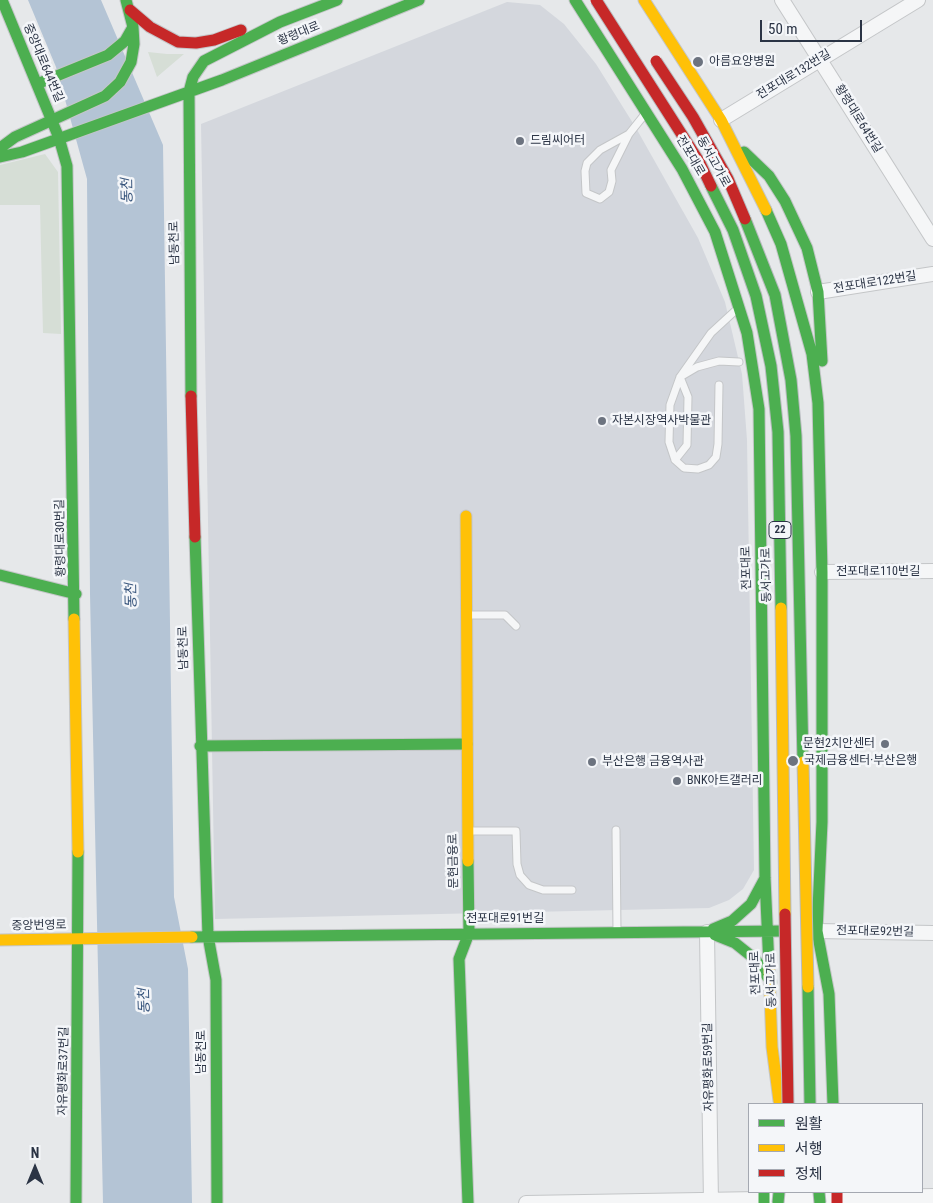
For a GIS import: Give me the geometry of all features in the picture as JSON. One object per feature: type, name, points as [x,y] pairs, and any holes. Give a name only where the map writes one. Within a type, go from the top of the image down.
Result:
[{"type":"main road","name":"중앙대로644번길","points":[[2,0],[58,138]]},
{"type":"main road","name":"황령대로","points":[[189,92],[193,77],[204,61],[280,22],[337,0]]},
{"type":"main road","name":"황령대로","points":[[0,157],[22,152],[189,92],[419,0]]},
{"type":"main road","name":"전포대로","points":[[575,0],[617,62],[682,169],[715,232],[740,307],[753,361],[759,409],[765,878],[771,982],[772,1047],[779,1103]]},
{"type":"main road","name":"동서고가로","points":[[596,0],[700,163],[733,230],[756,296],[771,366],[778,432],[788,1103]]},
{"type":"main road","points":[[646,1],[721,120],[781,244],[812,354],[818,403],[822,572],[822,822],[817,931],[816,1103]]},
{"type":"main road","points":[[128,5],[160,34],[178,42],[196,43],[214,40],[253,25],[280,22]]},
{"type":"main road","points":[[0,148],[15,137],[105,96],[120,82],[131,62],[134,44],[134,27],[128,5]]},
{"type":"main road","points":[[37,84],[108,55],[126,41],[134,27]]},
{"type":"main road","name":"동서고가로","points":[[647,48],[693,117],[728,179],[740,206],[775,295],[791,380],[796,436],[810,1103]]},
{"type":"main road","name":"남동천로","points":[[189,92],[189,309],[200,746],[208,936],[216,980],[217,1203]]},
{"type":"main road","name":"황령대로30번길","points":[[58,138],[66,166],[68,189],[76,594],[79,938]]},
{"type":"main road","points":[[734,145],[752,157],[769,176],[785,201],[807,248],[818,292],[822,369],[818,403]]},
{"type":"main road","name":"문현금융로","points":[[466,516],[469,933],[459,959],[468,1203]]},
{"type":"main road","points":[[0,575],[76,594]]},
{"type":"main road","points":[[200,746],[467,744]]},
{"type":"main road","points":[[764,809],[783,836],[809,836],[822,822]]},
{"type":"main road","points":[[706,932],[732,921],[751,904],[765,878]]},
{"type":"main road","points":[[817,931],[829,994],[833,1103]]},
{"type":"main road","name":"전포대로91번길","points":[[194,936],[817,931]]},
{"type":"main road","points":[[706,932],[735,943],[742,948],[755,959],[771,982]]},
{"type":"main road","name":"중앙번영로","points":[[0,940],[194,936]]},
{"type":"main road","name":"자유평화로37번길","points":[[76,1203],[79,938]]},
{"type":"main road","points":[[767,1095],[772,1047]]},
{"type":"street","name":"황령대로64번길","points":[[782,0],[933,239]]},
{"type":"street","name":"전포대로132번길","points":[[721,120],[918,0]]},
{"type":"street","name":"전포대로122번길","points":[[818,292],[933,274]]},
{"type":"street","name":"전포대로110번길","points":[[822,572],[933,572]]},
{"type":"street","name":"전포대로92번길","points":[[817,931],[933,933]]},
{"type":"street","name":"자유평화로59번길","points":[[706,932],[711,1201]]},
{"type":"street","points":[[526,1203],[711,1201],[764,1197],[933,1196]]},
{"type":"lane","points":[[629,134],[600,150],[587,162],[585,171],[586,192],[600,199],[609,192],[612,181],[611,170],[629,134],[647,112]]},
{"type":"lane","points":[[719,385],[716,456],[709,465],[698,469],[684,468],[675,460],[669,442],[670,405],[680,377],[711,333],[740,307]]},
{"type":"lane","points":[[680,377],[697,367],[719,361],[739,362]]},
{"type":"lane","points":[[675,460],[688,444],[688,397],[680,377]]},
{"type":"lane","points":[[466,616],[505,615],[516,626]]},
{"type":"lane","points":[[616,830],[617,932]]},
{"type":"lane","points":[[468,831],[516,831],[517,864],[520,875],[529,885],[543,890],[572,890]]},
{"type":"shaded area","points":[[507,2],[540,5],[564,24],[596,64],[636,128],[698,238],[725,302],[742,374],[747,440],[754,870],[743,889],[729,900],[709,908],[215,919],[201,124]]},
{"type":"shaded area","points":[[148,52],[167,54],[184,54],[157,77]]},
{"type":"shaded area","points":[[45,154],[58,172],[61,334],[43,333],[40,205],[0,205],[0,165]]},
{"type":"water","name":"동천","points":[[28,0],[101,0],[163,145],[174,897],[188,969],[192,1203],[103,1203],[90,594],[87,179],[56,67]]},
{"type":"traffic: fast","points":[[2,0],[59,138],[67,166],[74,619]]},
{"type":"traffic: fast","points":[[0,148],[15,137],[105,96],[120,82],[131,62],[134,44],[133,27],[126,0]]},
{"type":"traffic: fast","points":[[191,396],[189,92],[193,77],[204,61],[280,22],[337,0]]},
{"type":"traffic: fast","points":[[0,157],[22,152],[222,80],[419,0]]},
{"type":"traffic: fast","points":[[575,0],[682,169],[715,232],[747,333],[759,409]]},
{"type":"traffic: fast","points":[[37,84],[108,55],[125,41],[133,27]]},
{"type":"traffic: fast","points":[[744,152],[769,176],[785,201],[807,248],[818,292],[822,361]]},
{"type":"traffic: fast","points":[[711,186],[733,230],[756,296],[771,366],[778,432],[781,608]]},
{"type":"traffic: fast","points":[[766,210],[781,244],[812,354],[818,403]]},
{"type":"traffic: fast","points":[[745,219],[775,295],[791,380],[796,436],[803,762]]},
{"type":"traffic: fast","points":[[818,403],[822,572],[822,822],[817,931],[829,994],[833,1103]]},
{"type":"traffic: fast","points":[[759,409],[765,878],[769,967]]},
{"type":"traffic: fast","points":[[195,537],[208,936],[216,980],[217,1203]]},
{"type":"traffic: fast","points":[[0,575],[76,594]]},
{"type":"traffic: fast","points":[[200,746],[467,744]]},
{"type":"traffic: fast","points":[[76,1203],[78,852]]},
{"type":"traffic: fast","points":[[468,861],[469,933],[459,959],[468,1203]]},
{"type":"traffic: fast","points":[[713,929],[732,921],[751,904],[765,878]]},
{"type":"traffic: fast","points":[[192,937],[783,931]]},
{"type":"traffic: fast","points":[[715,935],[735,943],[755,959],[771,982]]},
{"type":"traffic: fast","points":[[808,987],[810,1103]]},
{"type":"traffic: fast","points":[[764,1193],[764,1203]]},
{"type":"traffic: fast","points":[[778,1203],[779,1193]]},
{"type":"traffic: fast","points":[[819,1193],[820,1203]]},
{"type":"traffic: slow","points":[[644,0],[721,120],[766,210]]},
{"type":"traffic: slow","points":[[466,516],[468,861]]},
{"type":"traffic: slow","points":[[781,608],[785,914]]},
{"type":"traffic: slow","points":[[74,619],[78,852]]},
{"type":"traffic: slow","points":[[803,762],[808,987]]},
{"type":"traffic: slow","points":[[0,940],[192,937]]},
{"type":"traffic: slow","points":[[769,967],[772,1047],[779,1101]]},
{"type":"traffic: jam","points":[[596,0],[700,163],[711,186]]},
{"type":"traffic: jam","points":[[130,10],[150,27],[178,42],[196,43],[214,40],[241,30]]},
{"type":"traffic: jam","points":[[656,61],[693,117],[728,179],[745,219]]},
{"type":"traffic: jam","points":[[191,396],[195,537]]},
{"type":"traffic: jam","points":[[785,914],[788,1103]]},
{"type":"traffic: jam","points":[[837,1193],[837,1203]]},
{"type":"place","name":"아름요양병원","points":[[698,62]]},
{"type":"place","name":"드림씨어터","points":[[520,141]]},
{"type":"place","name":"자본시장역사박물관","points":[[602,421]]},
{"type":"place","name":"문현2치안센터","points":[[885,744]]},
{"type":"place","name":"국제금융센터·부산은행","points":[[793,761]]},
{"type":"place","name":"부산은행 금융역사관","points":[[592,762]]},
{"type":"place","name":"BNK아트갤러리","points":[[677,781]]}]
